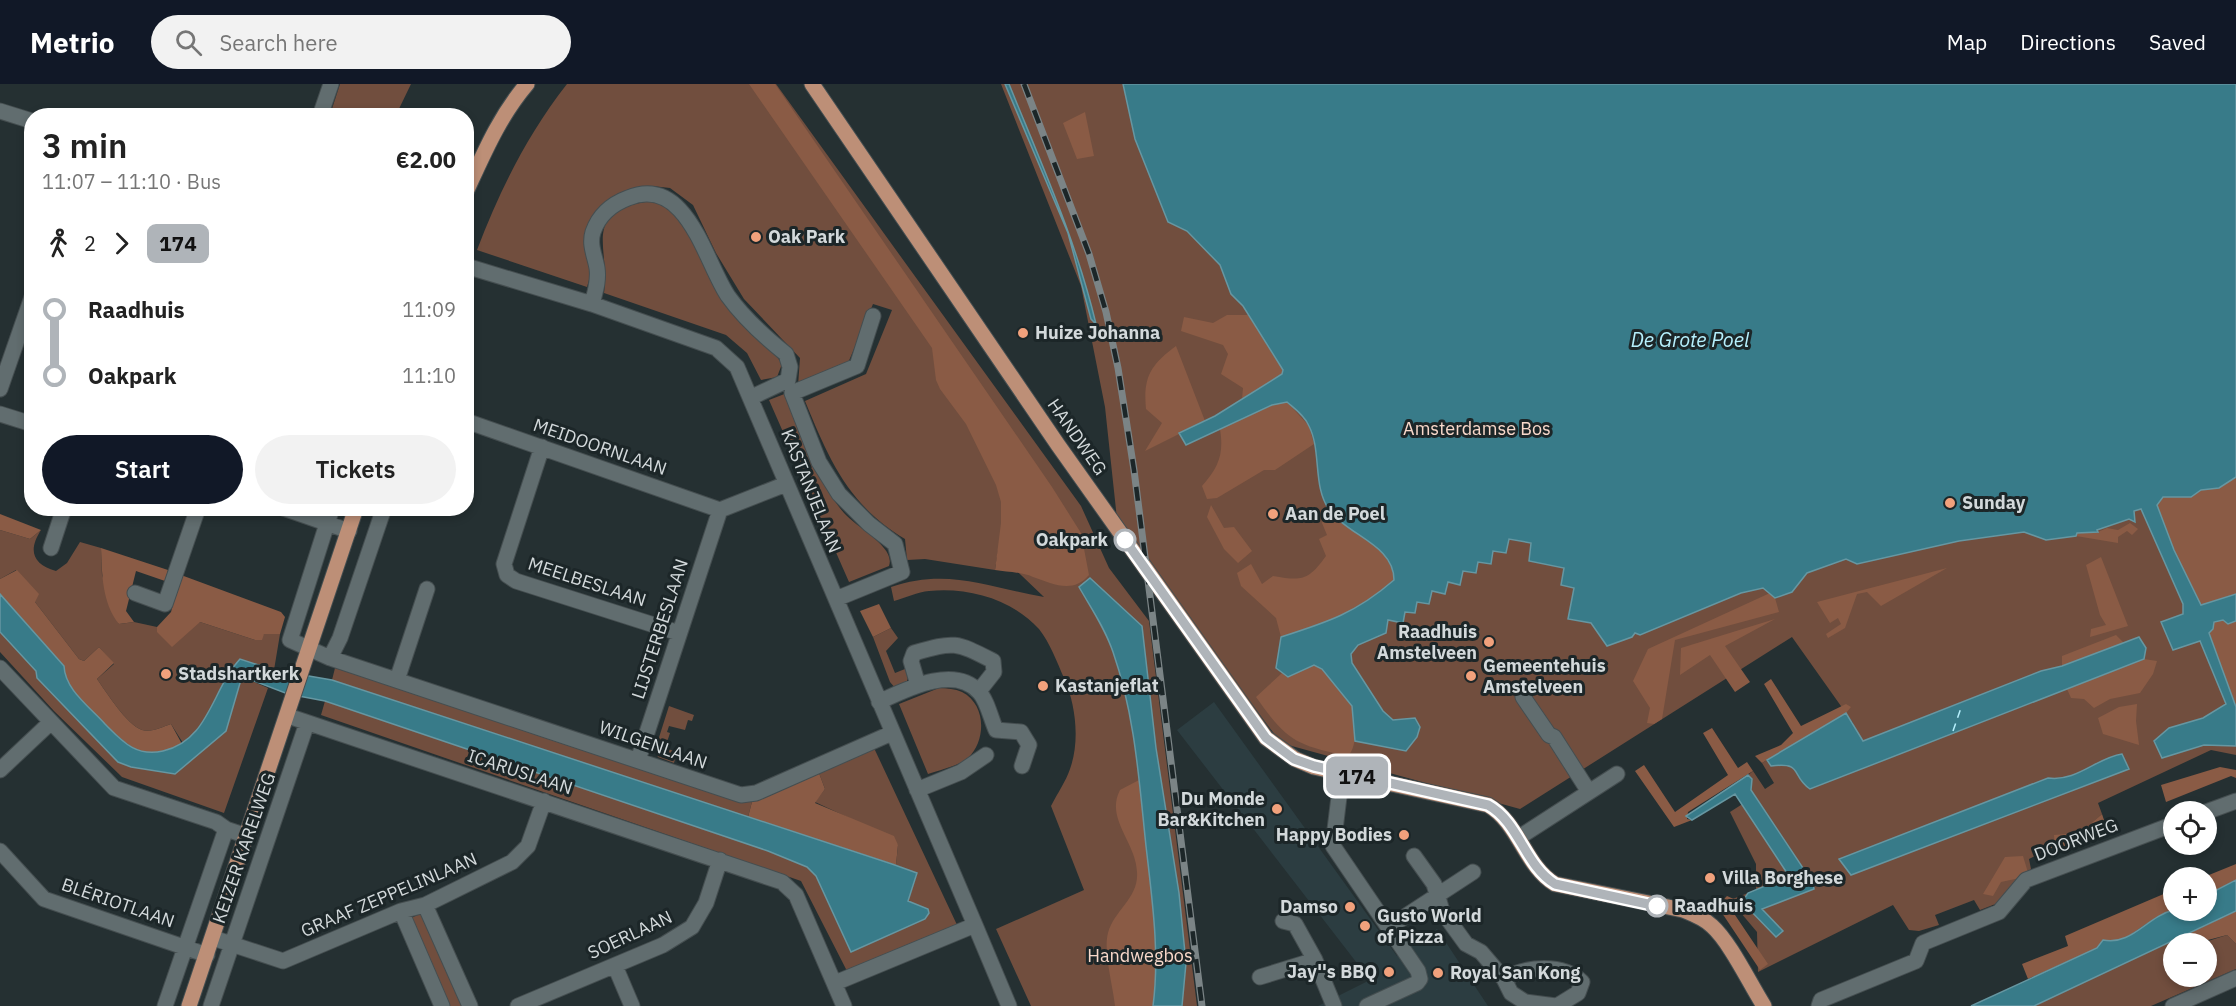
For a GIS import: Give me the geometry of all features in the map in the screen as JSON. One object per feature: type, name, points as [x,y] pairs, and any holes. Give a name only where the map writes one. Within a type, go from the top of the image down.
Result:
[{"type":"main road","points":[[474,174],[487,144],[512,101],[527,84]]},
{"type":"main road","name":"HANDWEG","points":[[812,84],[1058,445],[1266,738],[1294,759],[1314,766],[1488,805],[1501,814],[1544,875],[1555,884],[1683,910],[1706,921],[1723,940],[1764,1006]]},
{"type":"main road","name":"KEIZER KARELWEG","points":[[189,1006],[309,655],[354,516]]},
{"type":"street","points":[[323,108],[331,84]]},
{"type":"street","points":[[0,111],[24,118]]},
{"type":"street","points":[[592,304],[597,283],[591,248],[593,233],[602,215],[617,202],[634,195],[653,196],[670,201],[683,211],[693,227],[729,297],[786,354],[790,367],[788,380],[752,397]]},
{"type":"street","name":"KASTANJELAAN","points":[[474,268],[592,304],[716,348],[737,367],[752,397],[786,484],[1009,1006]]},
{"type":"street","name":"KASTANJELAAN","points":[[836,599],[902,572],[898,550],[839,494],[819,462],[792,393],[857,366],[873,316]]},
{"type":"street","points":[[0,389],[24,320]]},
{"type":"street","points":[[0,414],[24,422]]},
{"type":"street","name":"MEIDOORNLAAN","points":[[474,424],[720,510]]},
{"type":"street","name":"MEELBESLAAN","points":[[542,447],[504,564],[507,575],[680,633]]},
{"type":"street","points":[[720,510],[786,484]]},
{"type":"street","name":"LIJSTERBESLAAN","points":[[638,760],[720,510]]},
{"type":"street","points":[[51,548],[61,516]]},
{"type":"street","points":[[135,593],[165,604],[195,516]]},
{"type":"street","points":[[329,516],[349,531]]},
{"type":"street","name":"WILGENLAAN","points":[[329,516],[290,640],[309,655],[330,658],[741,795],[756,794],[892,733]]},
{"type":"street","points":[[330,658],[340,638],[381,516]]},
{"type":"street","points":[[397,681],[427,589]]},
{"type":"street","points":[[918,685],[911,661],[915,653],[939,646],[961,644],[993,661],[994,672],[979,691]]},
{"type":"street","points":[[0,668],[114,788],[216,822],[226,829],[247,836]]},
{"type":"street","points":[[879,702],[918,685],[943,679],[961,682],[979,691],[996,730],[1021,732],[1029,745],[1022,766]]},
{"type":"street","points":[[1523,697],[1549,735],[1554,737],[1589,792]]},
{"type":"street","points":[[288,716],[307,723]]},
{"type":"street","points":[[0,770],[51,722]]},
{"type":"street","name":"ICARUSLAAN","points":[[307,723],[782,882],[796,895],[844,1006]]},
{"type":"street","name":"KEIZER KARELWEG","points":[[211,1006],[307,723]]},
{"type":"street","points":[[917,790],[961,772],[986,755]]},
{"type":"street","points":[[1342,772],[1333,846],[1418,971],[1420,979],[1417,983],[1367,1006]]},
{"type":"street","points":[[1518,838],[1617,774]]},
{"type":"street","name":"GRAAF ZEPPELINLAAN","points":[[213,938],[283,961],[401,911],[425,905],[512,862],[528,846],[544,801]]},
{"type":"street","points":[[2217,808],[2236,801]]},
{"type":"street","name":"DOORWEG","points":[[1820,1006],[1821,1000],[1916,961],[1923,943],[1999,912],[2026,880],[2163,828]]},
{"type":"street","name":"KEIZER KARELWEG","points":[[165,1006],[226,829]]},
{"type":"street","name":"BLÉRIOTLAAN","points":[[0,851],[44,899],[207,955]]},
{"type":"street","points":[[1414,856],[1434,884],[1442,911],[1466,944],[1481,952],[1504,979],[1511,993],[1525,1002],[1556,1006],[1578,993],[1582,982],[1574,975],[1531,968],[1504,979]]},
{"type":"street","name":"SOERLAAN","points":[[518,1006],[663,945],[692,927],[706,903],[720,860]]},
{"type":"street","points":[[1389,927],[1473,872]]},
{"type":"street","points":[[425,905],[470,1006]]},
{"type":"street","points":[[401,911],[442,1006]]},
{"type":"street","points":[[1283,921],[1295,924],[1315,960],[1334,1006]]},
{"type":"street","points":[[836,983],[975,926]]},
{"type":"street","points":[[1260,977],[1315,960]]},
{"type":"street","points":[[615,966],[632,1006]]},
{"type":"street","points":[[2173,1006],[2236,978]]},
{"type":"shaded area","points":[[1214,702],[1397,956],[1437,929],[1488,1006],[1318,1006],[1370,980],[1177,730]]},
{"type":"green space","points":[[340,84],[411,84],[399,108],[332,108]]},
{"type":"green space","name":"Handwegbos","points":[[567,84],[776,84],[1081,506],[1109,568],[1149,621],[1197,1006],[1031,1006],[996,929],[1084,890],[1051,806],[1066,778],[1073,758],[1076,735],[1074,711],[1068,689],[1047,640],[1039,629],[1016,610],[988,597],[959,591],[925,592],[894,601],[891,587],[931,579],[969,581],[1044,597],[1000,555],[998,550],[995,570],[925,559],[907,560],[905,539],[885,526],[869,511],[855,496],[832,461],[805,401],[866,374],[892,310],[873,304],[848,363],[798,386],[800,358],[744,299],[716,253],[693,205],[670,188],[652,186],[633,188],[617,194],[594,214],[588,226],[591,273],[587,287],[477,250],[495,206],[527,143]]},
{"type":"green space","points":[[749,84],[775,84],[1052,487],[1081,533],[1089,575],[1083,581],[1070,586],[1062,586],[1024,574],[995,570],[1001,523],[1001,502],[996,485],[966,424],[940,389],[936,380],[932,348]]},
{"type":"green space","name":"De Grote Poel","points":[[1001,84],[2236,84],[2236,755],[2211,750],[2098,803],[2102,814],[2080,834],[2029,859],[2031,869],[1998,903],[1980,910],[1974,900],[1935,915],[1939,925],[1919,931],[1909,930],[1893,905],[1758,972],[1757,932],[1730,900],[1748,893],[1744,899],[1756,916],[1756,864],[1730,812],[1755,796],[1751,790],[1752,779],[1748,775],[1753,771],[1765,789],[1774,783],[1762,763],[1767,760],[1771,766],[1790,765],[1854,729],[1853,723],[1792,637],[1520,809],[1281,743],[1185,615],[1117,519],[1105,407],[1081,286]]},
{"type":"green space","points":[[1085,112],[1094,156],[1077,159],[1063,123]]},
{"type":"green space","points":[[651,201],[673,208],[782,364],[777,377],[761,380],[747,353],[726,335],[604,293],[603,234],[606,223],[614,213],[629,206]]},
{"type":"green space","points":[[1227,315],[1248,315],[1283,370],[1282,374],[1242,399],[1243,388],[1221,374],[1228,354],[1223,345],[1181,331],[1184,317],[1213,323]]},
{"type":"green space","points":[[1176,346],[1205,421],[1145,451],[1162,423],[1146,409],[1147,380],[1154,366]]},
{"type":"green space","points":[[787,393],[811,456],[834,500],[850,519],[887,552],[890,559],[889,566],[849,582],[769,400]]},
{"type":"green space","points":[[1287,402],[1309,426],[1314,444],[1275,470],[1264,470],[1217,498],[1207,499],[1202,486],[1213,473],[1219,460],[1220,429],[1272,405]]},
{"type":"green space","points":[[2236,477],[2236,594],[2201,605],[2174,550],[2158,508],[2158,502],[2163,497],[2191,497],[2201,490],[2219,488]]},
{"type":"green space","points":[[1211,505],[1224,528],[1234,527],[1252,551],[1238,563],[1224,549],[1207,517]]},
{"type":"green space","points":[[1331,512],[1379,550],[1392,569],[1394,580],[1354,609],[1281,637],[1276,618],[1241,586],[1237,573],[1251,564],[1262,584],[1273,576],[1298,578],[1309,575],[1326,556],[1319,539],[1327,535],[1322,523],[1325,515]]},
{"type":"green space","points":[[0,514],[41,530],[30,539],[0,530]]},
{"type":"green space","points":[[2130,523],[2138,529],[2132,535],[2127,531],[2118,537],[2118,543],[2076,536],[2076,533],[2098,532],[2107,528],[2118,530]]},
{"type":"green space","points":[[0,530],[30,539],[41,530],[34,544],[35,555],[42,564],[56,571],[67,563],[80,542],[101,548],[102,575],[119,624],[134,622],[157,627],[157,632],[200,622],[255,640],[264,634],[280,634],[274,670],[240,660],[199,729],[183,743],[171,724],[145,731],[136,727],[123,715],[97,679],[114,664],[99,647],[84,661],[79,659],[35,602],[16,570],[0,579]]},
{"type":"green space","points":[[101,548],[168,570],[165,581],[136,571],[126,611],[134,622],[119,624],[113,616],[104,588]]},
{"type":"green space","points":[[2101,557],[2128,626],[2090,637],[2091,629],[2106,625],[2100,615],[2086,565]]},
{"type":"green space","points":[[1947,568],[1881,606],[1867,592],[1857,594],[1845,628],[1828,638],[1826,634],[1841,624],[1838,618],[1830,623],[1817,602]]},
{"type":"green space","points":[[17,570],[39,594],[35,602],[79,659],[84,661],[99,647],[114,663],[97,679],[123,715],[136,727],[145,731],[171,724],[182,744],[152,753],[142,752],[113,732],[89,708],[70,687],[64,675],[64,666],[0,594],[0,579]]},
{"type":"green space","points":[[181,575],[281,612],[285,617],[280,634],[264,634],[262,640],[255,640],[200,622],[172,647],[157,632],[157,627],[171,612]]},
{"type":"green space","points":[[1770,593],[1775,598],[1779,612],[1675,640],[1662,719],[1654,724],[1647,723],[1650,708],[1633,681],[1648,649]]},
{"type":"green space","points":[[879,604],[891,628],[873,637],[860,611]]},
{"type":"green space","points":[[1775,619],[1725,646],[1750,682],[1735,692],[1710,655],[1680,675],[1681,648]]},
{"type":"green space","points":[[2223,619],[2228,624],[2236,621],[2236,707],[2209,633],[2213,629],[2214,622]]},
{"type":"green space","points":[[891,628],[898,638],[886,651],[895,673],[905,669],[909,674],[906,684],[896,689],[890,682],[873,637]]},
{"type":"green space","points":[[0,632],[131,767],[175,774],[226,731],[240,682],[245,678],[268,688],[224,813],[122,777],[54,711],[0,652]]},
{"type":"green space","points":[[2116,635],[2125,644],[2062,666],[2062,656]]},
{"type":"green space","points":[[2144,659],[2157,661],[2153,674],[2140,693],[2110,699],[2094,708],[2084,699],[2071,698],[2067,689]]},
{"type":"green space","points":[[1314,665],[1336,682],[1352,706],[1355,739],[1348,756],[1316,748],[1294,739],[1276,723],[1256,697],[1282,673],[1288,677]]},
{"type":"green space","points":[[335,668],[741,800],[753,798],[748,817],[332,680]]},
{"type":"green space","points":[[1771,679],[1801,726],[1846,704],[1851,707],[1846,713],[1762,763],[1755,756],[1781,745],[1793,733],[1764,684]]},
{"type":"green space","points":[[939,688],[959,691],[970,698],[980,714],[981,733],[974,751],[968,758],[954,766],[928,774],[899,704]]},
{"type":"green space","points":[[325,701],[768,851],[807,867],[816,875],[851,952],[925,919],[929,913],[908,901],[917,874],[896,865],[898,845],[875,830],[815,802],[825,789],[819,773],[874,748],[958,927],[848,973],[801,881],[321,715]]},
{"type":"green space","points":[[2137,704],[2136,721],[2139,745],[2103,734],[2098,718],[2119,707]]},
{"type":"green space","points":[[669,706],[694,715],[692,721],[688,720],[685,730],[669,726],[667,732],[670,733],[665,748],[677,752],[674,763],[658,757],[655,750]]},
{"type":"green space","points":[[1712,728],[1738,768],[1747,762],[1753,771],[1688,812],[1687,819],[1692,820],[1674,827],[1635,771],[1644,765],[1675,812],[1728,775],[1703,733]]},
{"type":"green space","points":[[2220,767],[2236,770],[2236,778],[2231,776],[2168,801],[2166,801],[2161,785]]},
{"type":"green space","points":[[819,773],[825,789],[815,803],[894,836],[898,845],[896,865],[748,817],[753,798],[769,796]]},
{"type":"green space","name":"Handwegbos","points":[[1139,780],[1155,921],[1153,1006],[1115,1006],[1107,959],[1108,933],[1137,881],[1135,861],[1119,821],[1116,801],[1120,790]]},
{"type":"green space","points":[[2102,814],[2108,832],[2055,849],[2054,835],[2080,833]]},
{"type":"green space","points":[[2023,856],[2029,876],[2001,882],[1993,896],[1983,894],[2005,857]]},
{"type":"green space","points":[[2236,864],[2236,880],[2217,890],[2217,872]]},
{"type":"green space","points":[[2163,894],[2163,915],[2123,940],[2097,948],[2028,979],[2022,964],[2068,946],[2065,936]]},
{"type":"green space","points":[[1727,896],[1736,900],[1735,915],[1768,964],[1760,970],[1722,913],[1720,903]]},
{"type":"green space","points":[[2236,911],[2236,944],[2227,935],[2217,938],[2217,933],[2189,933]]},
{"type":"green space","points":[[422,913],[462,1006],[450,1006],[411,918]]},
{"type":"green space","points":[[2227,935],[2236,944],[2236,969],[2217,977],[2217,938]]},
{"type":"green space","points":[[2163,945],[2163,987],[2195,987],[2151,1006],[2034,1006]]},
{"type":"water","points":[[1005,84],[1009,84],[1067,231]]},
{"type":"water","name":"De Grote Poel","points":[[1123,84],[2236,84],[2236,477],[2219,488],[2201,490],[2191,497],[2163,497],[2157,505],[2174,550],[2201,605],[2236,594],[2236,621],[2228,624],[2223,620],[2214,622],[2213,629],[2209,633],[2236,707],[2236,746],[2204,745],[2162,758],[2154,741],[2169,728],[2203,718],[2226,704],[2200,641],[2173,650],[2161,622],[2183,614],[2183,604],[2141,509],[2134,511],[2135,522],[2129,519],[2097,530],[2098,532],[2077,533],[2076,536],[2046,540],[2024,532],[1959,541],[1857,564],[1846,559],[1807,573],[1792,592],[1775,598],[1763,588],[1741,593],[1640,635],[1635,633],[1632,637],[1607,646],[1591,623],[1568,619],[1574,588],[1561,585],[1564,568],[1529,561],[1531,543],[1509,539],[1506,553],[1493,551],[1491,564],[1478,562],[1476,573],[1463,571],[1460,585],[1448,582],[1445,594],[1432,591],[1429,604],[1417,602],[1415,613],[1405,612],[1403,623],[1388,620],[1386,633],[1358,645],[1351,654],[1352,663],[1383,711],[1393,720],[1415,718],[1420,727],[1417,737],[1406,751],[1355,741],[1352,706],[1322,669],[1314,665],[1288,677],[1276,668],[1281,637],[1327,621],[1367,601],[1394,580],[1392,568],[1379,549],[1338,520],[1324,502],[1313,436],[1307,422],[1287,402],[1272,405],[1186,445],[1179,433],[1215,416],[1282,374],[1283,370],[1243,306],[1231,294],[1220,265],[1187,231],[1168,222],[1135,139]]},
{"type":"water","points":[[1068,235],[1078,262],[1096,324],[1091,319]]},
{"type":"water","points":[[1090,578],[1142,626],[1156,748],[1179,893],[1186,963],[1182,1006],[1153,1006],[1156,966],[1154,926],[1135,748],[1126,700],[1110,643],[1079,587]]},
{"type":"water","points":[[0,594],[64,666],[65,675],[79,698],[118,737],[138,750],[163,751],[190,737],[208,713],[240,659],[274,670],[332,680],[917,873],[908,901],[928,909],[929,913],[925,919],[851,952],[816,876],[807,867],[768,851],[325,701],[288,694],[246,678],[240,683],[226,731],[175,774],[131,767],[118,762],[37,678],[36,671],[0,632]]},
{"type":"water","points":[[2139,637],[2146,648],[2144,659],[1810,789],[1793,768],[1781,765],[1771,766],[1767,760],[1846,713],[1863,741],[2041,671],[2062,666]]},
{"type":"water","points":[[2122,754],[2129,769],[1851,875],[1839,859],[2048,778],[2068,776]]},
{"type":"water","points":[[1748,775],[1752,779],[1751,790],[1813,883],[1814,889],[1762,909],[1783,931],[1776,937],[1745,905],[1744,899],[1748,893],[1789,876],[1735,794],[1692,820],[1686,816]]},
{"type":"water","points":[[2236,880],[2236,911],[2217,920],[2217,890]]},
{"type":"water","points":[[2163,914],[2163,921],[2215,921],[2189,933],[2163,933],[2163,945],[2034,1006],[1971,1006],[2097,948],[2103,940],[2123,939]]},
{"type":"ferry route","points":[[1953,731],[1962,705]]},
{"type":"railway","points":[[1024,84],[1089,254],[1106,312],[1118,368],[1134,470],[1202,1006]]},
{"type":"bus line","name":"174","points":[[1125,540],[1266,738],[1276,748],[1294,759],[1314,766],[1488,805],[1501,814],[1544,875],[1555,884],[1657,906]]},
{"type":"place","name":"Oak Park","points":[[756,237]]},
{"type":"place","name":"Huize Johanna","points":[[1023,333]]},
{"type":"place","name":"Sunday","points":[[1950,503]]},
{"type":"place","name":"Aan de Poel","points":[[1273,514]]},
{"type":"place","name":"Oakpark","points":[[1125,540]]},
{"type":"place","name":"Raadhuis Amstelveen","points":[[1489,642]]},
{"type":"place","name":"Stadshartkerk","points":[[166,674]]},
{"type":"place","name":"Gemeentehuis Amstelveen","points":[[1471,676]]},
{"type":"place","name":"Kastanjeflat","points":[[1043,686]]},
{"type":"place","name":"Du Monde Bar&Kitchen","points":[[1277,809]]},
{"type":"place","name":"Happy Bodies","points":[[1404,835]]},
{"type":"place","name":"Villa Borghese","points":[[1710,878]]},
{"type":"place","name":"Raadhuis","points":[[1657,906]]},
{"type":"place","name":"Damso","points":[[1350,907]]},
{"type":"place","name":"Gusto World of Pizza","points":[[1365,926]]},
{"type":"place","name":"Jay''s BBQ","points":[[1389,972]]},
{"type":"place","name":"Royal San Kong","points":[[1438,973]]},
{"type":"park label","name":"Amsterdamse Bos","points":[[1477,429]]}]
